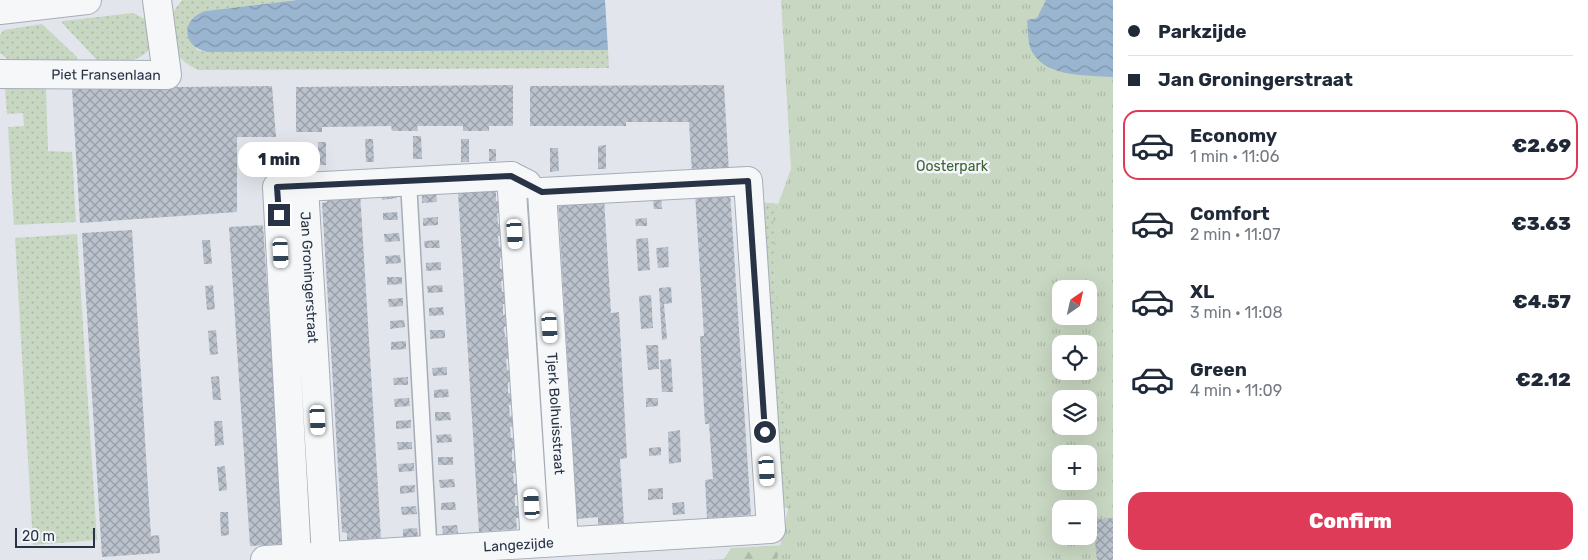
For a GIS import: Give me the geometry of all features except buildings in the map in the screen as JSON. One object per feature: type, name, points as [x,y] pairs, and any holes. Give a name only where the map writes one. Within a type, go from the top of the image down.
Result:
[{"type":"street","points":[[0,10],[87,0]]},
{"type":"street","name":"Piet Fransenlaan","points":[[0,74],[167,75],[158,0]]},
{"type":"street","points":[[511,176],[535,543]]},
{"type":"street","points":[[304,187],[511,176],[542,192]]},
{"type":"street","name":"Langezijde","points":[[265,560],[771,529],[748,181],[542,192]]},
{"type":"street","name":"Jan Groningerstraat","points":[[297,558],[277,187],[304,187],[326,556]]},
{"type":"street","name":"Tjerk Bolhuisstraat","points":[[542,192],[564,541]]},
{"type":"lane","points":[[409,190],[429,550]]},
{"type":"green space","points":[[182,0],[297,0],[205,11],[198,14],[191,21],[187,32],[197,50],[207,52],[608,50],[609,68],[198,70],[179,57],[173,49],[170,40],[170,20]]},
{"type":"green space","name":"Oosterpark","points":[[781,0],[1113,0],[1113,560],[777,560],[789,504],[773,218],[791,169]]},
{"type":"green space","points":[[133,13],[147,20],[152,46],[141,56],[120,62],[97,60],[62,23],[63,21]]},
{"type":"green space","points":[[42,24],[77,57],[77,60],[10,61],[0,53],[0,35],[4,30]]},
{"type":"green space","points":[[46,88],[48,151],[72,152],[76,222],[14,225],[8,127],[24,126],[23,113],[7,114],[5,89]]},
{"type":"green space","points":[[531,201],[548,492],[538,493],[520,202]]},
{"type":"green space","points":[[760,202],[789,205],[802,510],[782,507]]},
{"type":"green space","points":[[77,234],[97,540],[33,545],[15,238]]},
{"type":"green space","points":[[786,545],[791,560],[705,560],[724,559],[731,548]]},
{"type":"water","points":[[297,0],[605,0],[608,50],[207,52],[198,49],[192,44],[187,32],[192,20],[205,11]]},
{"type":"water","points":[[1046,0],[1113,0],[1113,77],[1078,75],[1054,70],[1036,57],[1029,44],[1027,20],[1037,18]]},
{"type":"route","points":[[279,215],[277,187],[511,176],[542,192],[748,181],[765,432]]}]
